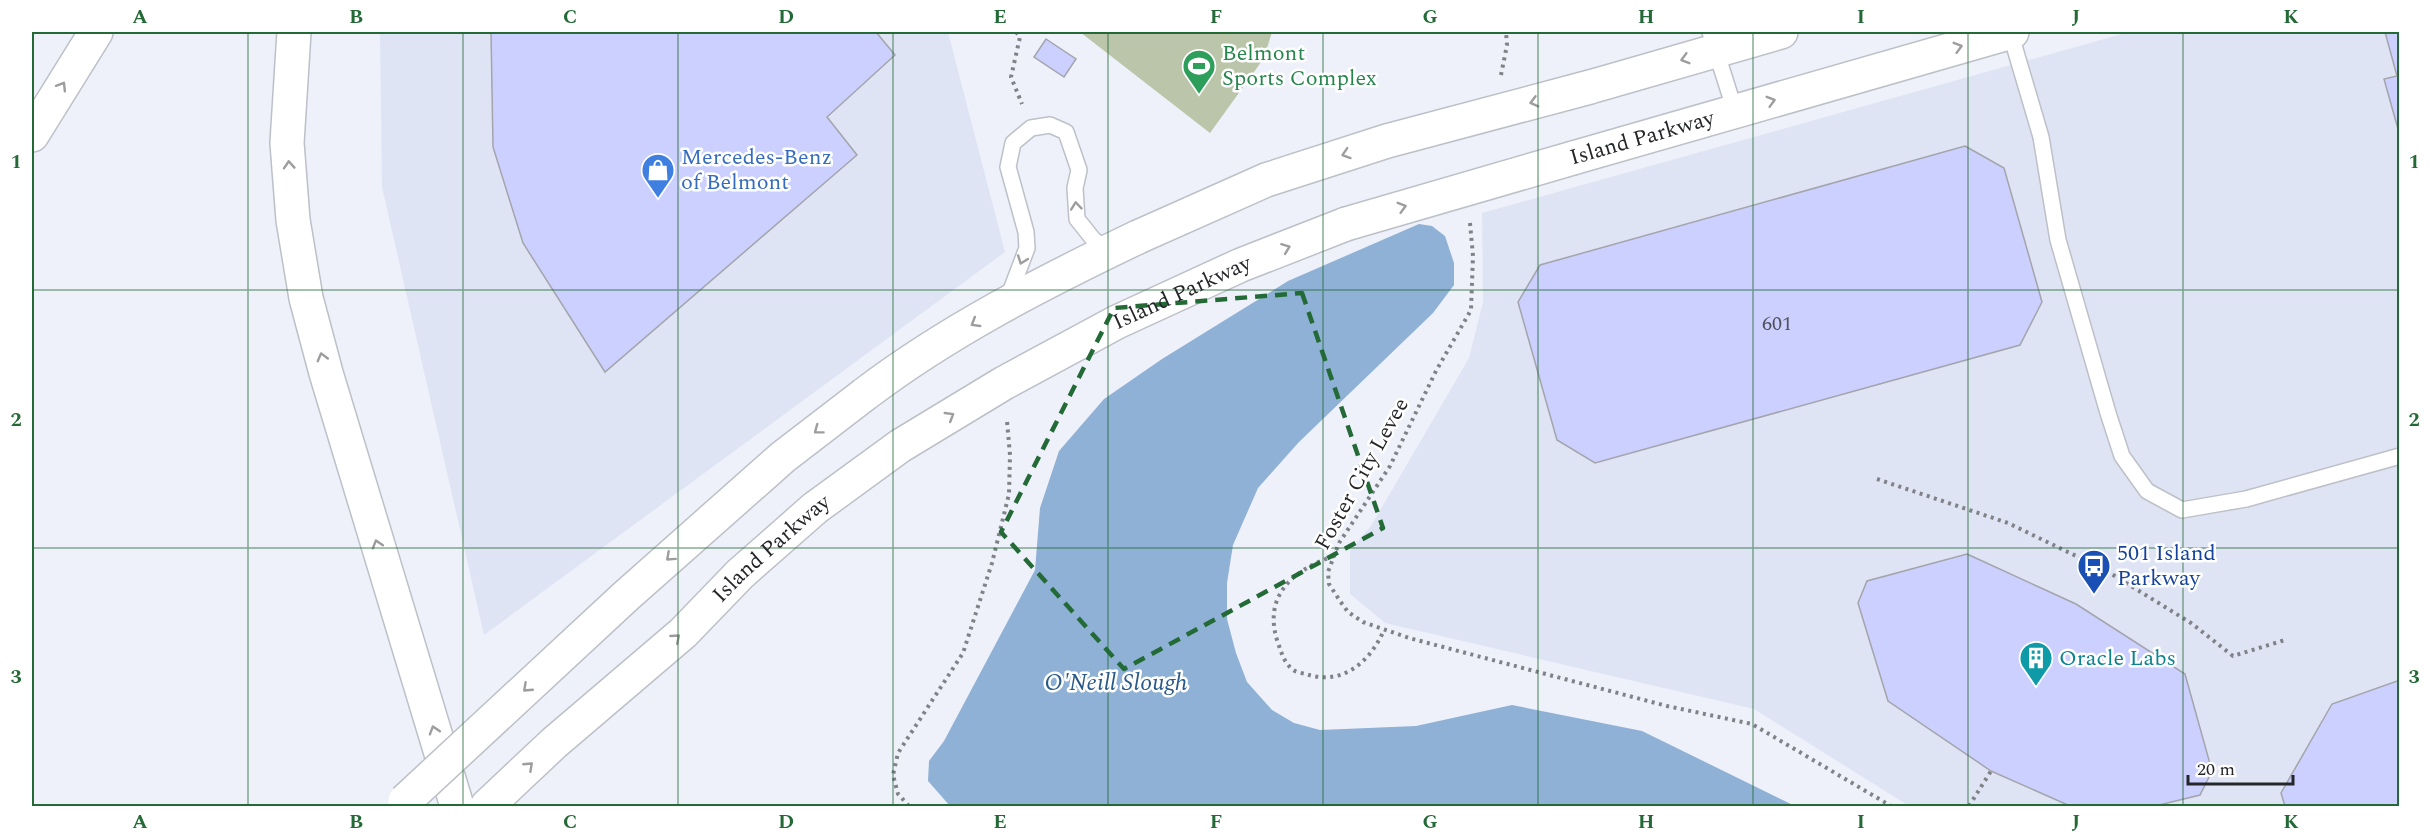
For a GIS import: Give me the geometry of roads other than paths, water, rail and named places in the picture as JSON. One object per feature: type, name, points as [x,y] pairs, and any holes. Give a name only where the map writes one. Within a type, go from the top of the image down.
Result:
[{"type":"main road","points":[[32,135],[96,32]]},
{"type":"main road","points":[[294,32],[288,143],[293,220],[306,298],[326,373],[457,807]]},
{"type":"main road","points":[[403,804],[626,596],[783,457],[898,369],[1006,305],[1138,237],[1266,180],[1387,141],[1590,87],[1712,41],[1781,32]]},
{"type":"main road","name":"Island Parkway","points":[[487,807],[554,744],[683,633],[740,574],[798,523],[900,446],[1004,383],[1117,322],[1241,266],[1360,219],[2010,32]]},
{"type":"lane","points":[[2010,32],[2041,137],[2058,240],[2108,413],[2122,456],[2147,491],[2182,510],[2246,499],[2400,456]]},
{"type":"lane","points":[[1712,41],[1735,111]]},
{"type":"lane","points":[[1006,305],[1027,248],[1026,232],[1008,167],[1013,143],[1031,128],[1050,125],[1066,132],[1079,170],[1075,188],[1077,219],[1093,239],[1108,252]]},
{"type":"water","name":"O'Neill Slough","points":[[1419,224],[1432,226],[1445,236],[1454,263],[1454,285],[1433,313],[1299,442],[1258,488],[1233,545],[1227,583],[1227,619],[1247,682],[1272,710],[1294,723],[1320,730],[1416,726],[1512,705],[1642,731],[1795,806],[950,806],[928,781],[929,761],[944,741],[1035,570],[1040,508],[1059,451],[1104,399],[1162,359],[1288,281]]},
{"type":"place","name":"Belmont Sports Complex","points":[[1199,95]]},
{"type":"place","name":"Mercedes-Benz of Belmont","points":[[658,199]]},
{"type":"place","name":"501 Island Parkway","points":[[2094,595]]},
{"type":"place","name":"Oracle Labs","points":[[2036,687]]}]
